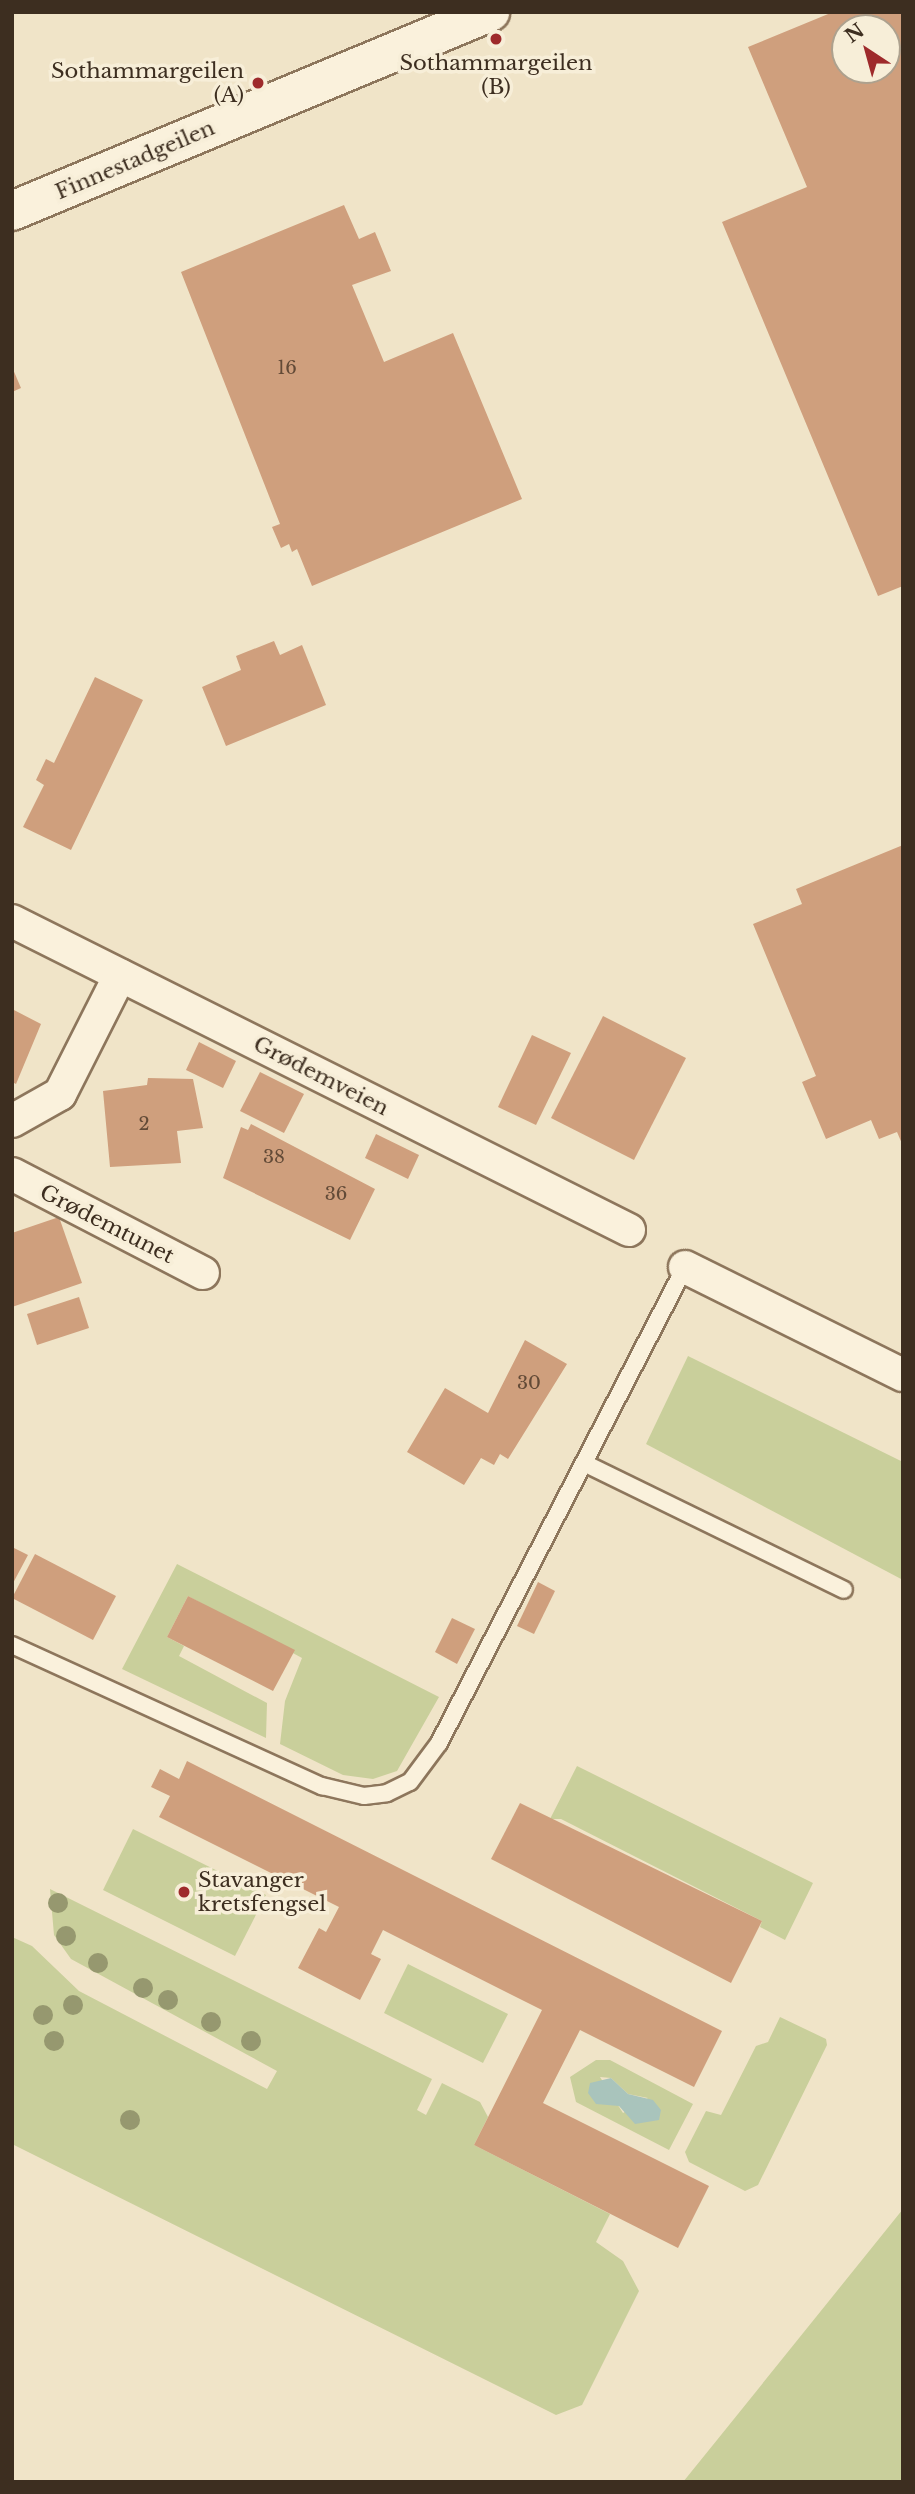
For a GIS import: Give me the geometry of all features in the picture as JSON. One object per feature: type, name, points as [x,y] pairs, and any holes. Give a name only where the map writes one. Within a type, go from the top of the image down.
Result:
[{"type":"main road","name":"Finnestadgeilen","points":[[12,211],[490,12]]},
{"type":"street","name":"Grødemveien","points":[[12,921],[629,1230]]},
{"type":"street","points":[[12,1121],[60,1094],[120,975]]},
{"type":"street","name":"Grødemtunet","points":[[12,1174],[203,1273]]},
{"type":"street","points":[[685,1267],[903,1375]]},
{"type":"lane","points":[[12,1645],[322,1786],[364,1796],[387,1793],[410,1782],[439,1743],[685,1267]]},
{"type":"lane","points":[[584,1463],[844,1590]]},
{"type":"green space","points":[[688,1356],[903,1462],[903,1580],[646,1444]]},
{"type":"green space","points":[[177,1564],[439,1697],[397,1771],[373,1779],[343,1775],[280,1744],[285,1701],[302,1658],[188,1596],[167,1637],[184,1646],[179,1656],[267,1703],[266,1738],[122,1669]]},
{"type":"green space","points":[[577,1766],[813,1883],[785,1940],[760,1927],[762,1921],[561,1819],[550,1819]]},
{"type":"green space","name":"Stavanger kretsfengsel","points":[[133,1829],[266,1895],[235,1956],[103,1890]]},
{"type":"green space","points":[[50,1889],[432,2079],[417,2110],[426,2115],[442,2083],[480,2102],[488,2117],[474,2145],[610,2214],[596,2242],[623,2261],[639,2291],[582,2405],[556,2415],[12,2144],[12,1937],[32,1946],[79,1991],[267,2089],[277,2071],[71,1959],[54,1935]]},
{"type":"green space","points":[[408,1964],[508,2014],[483,2063],[384,2013]]},
{"type":"green space","points":[[780,2017],[826,2039],[827,2045],[758,2185],[745,2191],[689,2162],[685,2152],[706,2111],[721,2115],[756,2046],[768,2042]]},
{"type":"green space","points":[[596,2060],[610,2060],[693,2104],[669,2150],[576,2102],[570,2077]],"holes":[[[600,2077],[611,2078],[628,2094],[648,2098],[623,2113]]]},
{"type":"green space","points":[[903,2209],[903,2482],[683,2482],[717,2440]]},
{"type":"water","points":[[611,2078],[628,2094],[653,2100],[661,2110],[659,2120],[635,2124],[619,2106],[596,2104],[588,2093],[590,2083]]},
{"type":"building","points":[[833,12],[903,12],[903,586],[878,596],[722,222],[807,187],[748,47]]},
{"type":"building","points":[[344,205],[359,239],[375,232],[391,271],[352,285],[384,362],[453,333],[522,499],[312,586],[297,549],[292,552],[289,544],[281,548],[272,527],[280,524],[181,272]]},
{"type":"building","points":[[12,367],[21,388],[12,392]]},
{"type":"building","points":[[274,641],[280,655],[302,645],[326,705],[226,746],[202,687],[241,670],[236,656]]},
{"type":"building","points":[[95,677],[143,700],[71,850],[23,827],[44,785],[36,780],[46,759],[54,763]]},
{"type":"building","points":[[903,845],[903,1146],[897,1132],[879,1139],[871,1120],[826,1139],[802,1082],[816,1076],[753,924],[802,904],[796,889]]},
{"type":"building","points":[[12,1009],[41,1024],[16,1084],[12,1082]]},
{"type":"building","points":[[603,1016],[686,1058],[634,1160],[551,1118]]},
{"type":"building","points":[[532,1035],[571,1053],[536,1125],[498,1107]]},
{"type":"building","points":[[199,1042],[236,1061],[223,1088],[186,1070]]},
{"type":"building","points":[[260,1072],[304,1094],[284,1133],[240,1111]]},
{"type":"building","points":[[148,1078],[193,1079],[203,1128],[177,1131],[181,1163],[110,1167],[103,1091],[147,1085]]},
{"type":"building","points":[[251,1124],[375,1189],[350,1240],[223,1178],[241,1127],[248,1130]]},
{"type":"building","points":[[376,1134],[419,1155],[408,1179],[365,1158]]},
{"type":"building","points":[[59,1217],[82,1283],[12,1307],[12,1233]]},
{"type":"building","points":[[79,1297],[89,1328],[37,1345],[27,1314]]},
{"type":"building","points":[[525,1340],[567,1364],[508,1459],[500,1454],[494,1465],[481,1458],[464,1485],[407,1452],[445,1388],[488,1413]]},
{"type":"building","points":[[12,1547],[28,1555],[12,1585]]},
{"type":"building","points":[[35,1554],[116,1596],[93,1640],[12,1598]]},
{"type":"building","points":[[538,1582],[555,1591],[534,1634],[517,1626]]},
{"type":"building","points":[[188,1596],[295,1650],[273,1691],[167,1637]]},
{"type":"building","points":[[452,1618],[475,1629],[457,1664],[435,1652]]},
{"type":"building","points":[[187,1761],[722,2031],[694,2087],[580,2030],[543,2103],[709,2186],[678,2248],[474,2145],[542,2010],[383,1930],[371,1954],[381,1959],[360,2000],[298,1968],[319,1928],[326,1932],[339,1907],[159,1817],[170,1796],[151,1787],[160,1769],[179,1779]]},
{"type":"building","points":[[520,1803],[762,1921],[731,1983],[491,1859]]},
{"type":"place","name":"Sothammargeilen (B)","points":[[496,39]]},
{"type":"place","name":"Sothammargeilen (A)","points":[[258,83]]},
{"type":"place","name":"Stavanger kretsfengsel","points":[[184,1892]]}]
